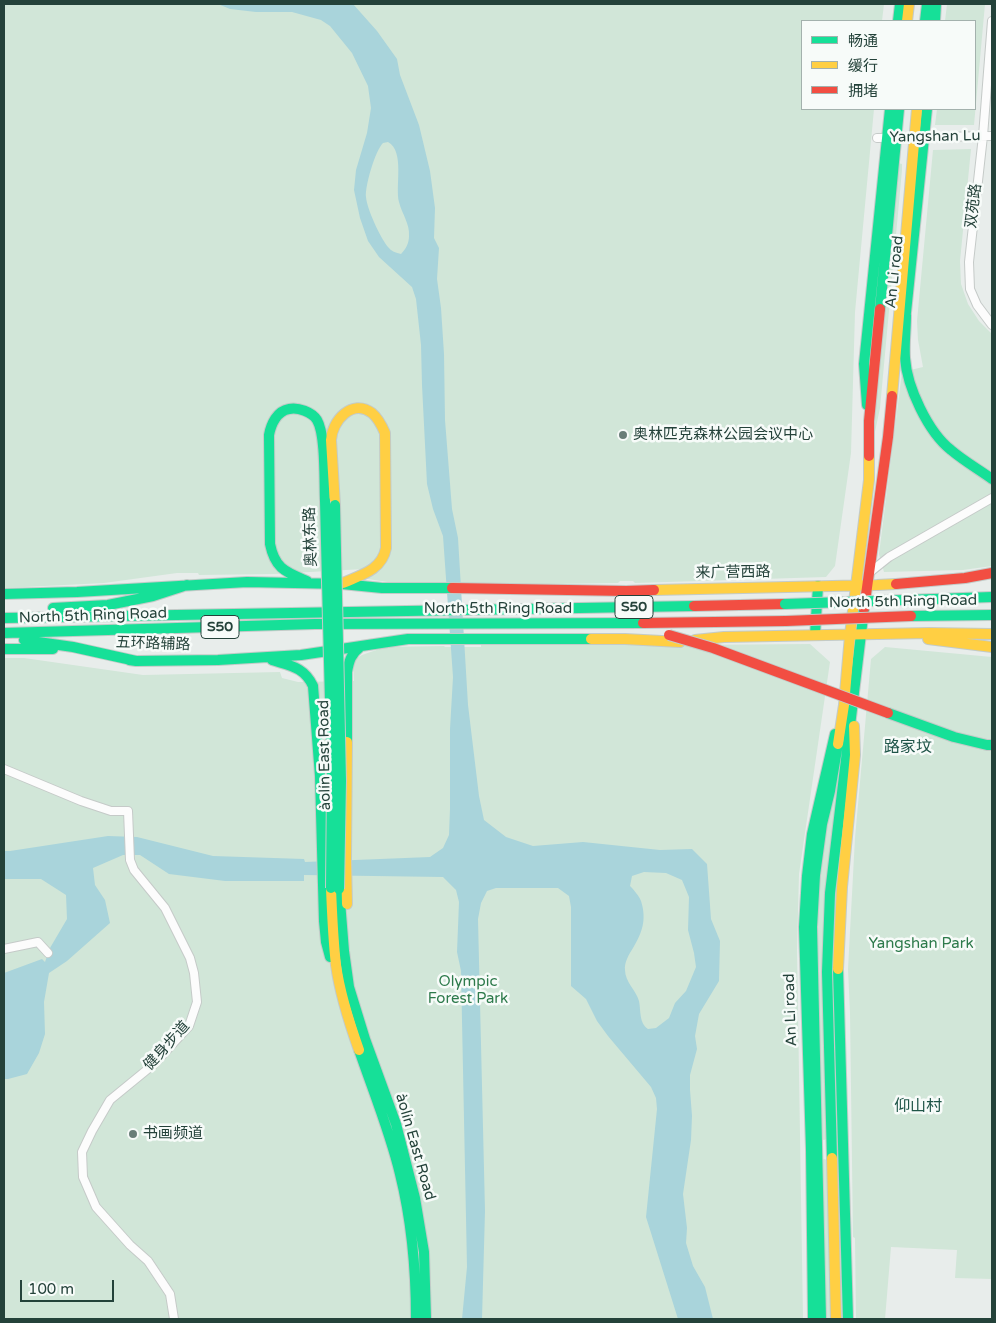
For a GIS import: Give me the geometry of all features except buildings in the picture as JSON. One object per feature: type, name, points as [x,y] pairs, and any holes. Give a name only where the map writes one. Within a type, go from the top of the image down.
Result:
[{"type":"main road","points":[[898,20],[900,4]]},
{"type":"main road","points":[[907,20],[908,4]]},
{"type":"main road","points":[[925,20],[927,4]]},
{"type":"main road","points":[[934,20],[936,4]]},
{"type":"main road","name":"An Li road","points":[[836,1319],[827,972],[830,893],[848,705],[850,635],[869,480],[869,421],[890,110]]},
{"type":"main road","name":"An Li road","points":[[887,138],[899,110]]},
{"type":"main road","name":"An Li road","points":[[888,437],[896,400],[906,315],[919,137],[917,110]]},
{"type":"main road","name":"An Li road","points":[[821,1319],[812,927],[816,875],[822,824],[862,634],[888,437],[919,137],[927,110]]},
{"type":"main road","points":[[906,315],[905,359],[909,379],[919,407],[931,428],[949,449],[992,479]]},
{"type":"main road","points":[[330,503],[331,433],[337,420],[346,411],[354,408],[365,409],[381,422],[385,433],[385,551],[382,562],[369,572],[342,584]]},
{"type":"main road","name":"奥林东路","points":[[310,582],[284,570],[278,565],[272,556],[270,544],[268,435],[274,419],[282,412],[290,409],[307,412],[316,419],[322,431],[330,503],[332,782],[335,886]]},
{"type":"main road","name":"来广营西路","points":[[187,585],[247,582],[310,582],[382,588],[626,591],[867,585],[965,578],[992,572]]},
{"type":"main road","points":[[4,594],[77,592],[187,585]]},
{"type":"main road","points":[[4,613],[108,605],[153,596],[187,585]]},
{"type":"main road","points":[[816,635],[818,586]]},
{"type":"main road","name":"North 5th Ring Road","points":[[4,618],[785,604],[992,597]]},
{"type":"main road","name":"North 5th Ring Road","points":[[4,634],[315,624],[612,624],[786,621],[912,616],[992,616]]},
{"type":"main road","points":[[612,624],[632,626],[668,634],[713,648],[954,737],[987,745],[992,744]]},
{"type":"main road","points":[[4,634],[73,646],[136,661]]},
{"type":"main road","points":[[890,634],[992,634]]},
{"type":"main road","points":[[890,634],[992,647]]},
{"type":"main road","name":"五环路辅路","points":[[4,649],[53,649],[136,661],[218,660],[301,655],[408,639],[625,639],[676,643],[724,637],[890,634]]},
{"type":"main road","points":[[345,987],[334,950],[335,886],[346,859],[348,661],[360,647]]},
{"type":"main road","points":[[263,658],[298,668],[309,677],[314,693],[320,776],[322,856],[335,886],[350,952],[345,987]]},
{"type":"main road","points":[[314,693],[318,690],[340,692],[348,698]]},
{"type":"main road","name":"An Li road","points":[[813,1319],[804,927],[812,834],[831,749],[848,705]]},
{"type":"main road","name":"An Li road","points":[[848,705],[855,755],[842,887],[838,972],[848,1319]]},
{"type":"main road","name":"àolín East Road","points":[[345,987],[348,1022],[386,1126],[407,1202],[414,1245],[416,1319]]},
{"type":"main road","name":"àolín East Road","points":[[345,987],[396,1123],[414,1192],[423,1244],[426,1319]]},
{"type":"street","name":"双苑路","points":[[992,21],[983,136],[968,262],[970,289],[977,305],[992,325]]},
{"type":"street","name":"Yangshan Lu","points":[[887,138],[992,136]]},
{"type":"street","points":[[869,573],[889,557],[992,498]]},
{"type":"street","name":"健身步道","points":[[4,769],[81,801],[111,811],[128,811],[130,860],[134,870],[165,908],[190,958],[194,974],[196,1002],[189,1026],[154,1064],[110,1100],[82,1152],[83,1177],[96,1207],[130,1245],[148,1261],[170,1294],[174,1319]]},
{"type":"street","points":[[4,950],[38,942],[48,952]]},
{"type":"green space","points":[[4,4],[884,4],[882,20],[801,20],[801,110],[874,110],[855,312],[851,453],[835,566],[826,577],[635,583],[633,581],[620,581],[618,583],[414,586],[368,579],[364,569],[274,574],[199,575],[198,573],[177,573],[104,583],[4,588]]},
{"type":"green space","points":[[947,4],[985,4],[976,103],[976,20],[945,20]]},
{"type":"green space","points":[[937,110],[975,110],[974,125],[935,125]]},
{"type":"green space","points":[[971,149],[960,261],[961,284],[968,304],[979,321],[992,334],[992,566],[963,570],[884,572],[879,554],[902,372],[923,367],[917,321],[933,150]]},
{"type":"green space","points":[[898,163],[902,164],[902,170],[880,408],[871,451]]},
{"type":"green space","name":"Olympic Forest Park","points":[[625,642],[692,645],[810,644],[830,662],[799,874],[797,950],[803,1319],[4,1319],[4,658],[24,658],[143,675],[280,672],[282,678],[298,682],[354,681],[353,660],[385,647],[481,647],[481,645]]},
{"type":"green space","name":"Yangshan Park","points":[[885,647],[992,657],[992,1279],[955,1278],[957,1250],[891,1247],[885,1319],[856,1319],[848,969],[855,838],[871,659]]},
{"type":"green space","points":[[838,775],[840,775],[829,874],[827,1139],[824,1140],[821,1139],[817,923],[821,861]]},
{"type":"green space","points":[[822,1160],[827,1160],[832,1319],[823,1319]]},
{"type":"water","points":[[218,4],[353,4],[377,31],[397,59],[400,75],[419,125],[430,171],[435,208],[434,238],[439,248],[437,279],[444,354],[445,420],[452,509],[458,538],[468,705],[479,796],[484,820],[506,837],[533,846],[583,842],[660,850],[692,849],[707,864],[711,919],[720,941],[719,981],[699,1014],[695,1036],[697,1049],[690,1075],[691,1140],[683,1194],[687,1228],[686,1243],[693,1266],[705,1287],[713,1319],[678,1319],[646,1217],[657,1109],[656,1098],[651,1087],[597,1021],[586,999],[571,986],[571,907],[569,896],[558,888],[496,888],[487,891],[481,903],[478,919],[485,1211],[482,1319],[462,1319],[467,1267],[461,971],[457,952],[459,902],[456,890],[443,877],[304,875],[304,881],[225,881],[169,874],[140,855],[123,855],[93,868],[95,885],[105,900],[110,923],[67,961],[49,973],[44,1002],[45,1034],[39,1053],[27,1074],[4,1079],[4,973],[42,959],[45,962],[50,948],[67,919],[66,895],[41,879],[4,879],[4,851],[108,836],[137,837],[213,856],[304,859],[305,862],[430,857],[443,848],[449,835],[450,729],[453,677],[443,536],[433,509],[427,484],[421,345],[416,299],[412,287],[379,257],[368,241],[360,218],[354,190],[356,170],[367,133],[371,108],[368,86],[352,53],[330,26],[321,20],[292,12],[256,12],[230,9]],"holes":[[[388,142],[393,147],[398,161],[399,202],[409,232],[408,243],[401,254],[391,250],[385,242],[371,215],[366,197],[367,185],[374,161],[380,147],[383,143]],[[644,872],[666,873],[682,880],[689,897],[688,930],[696,967],[686,991],[675,1003],[669,1018],[656,1028],[648,1029],[643,1024],[636,993],[625,974],[627,959],[641,932],[644,914],[641,901],[630,886],[632,876]]]},
{"type":"traffic: fast","points":[[898,20],[900,4]]},
{"type":"traffic: fast","points":[[925,20],[927,4]]},
{"type":"traffic: fast","points":[[935,20],[936,4]]},
{"type":"traffic: fast","points":[[867,405],[864,364],[890,110]]},
{"type":"traffic: fast","points":[[880,309],[899,110]]},
{"type":"traffic: fast","points":[[905,322],[927,110]]},
{"type":"traffic: fast","points":[[906,315],[905,353],[907,370],[920,408],[934,432],[951,450],[992,479]]},
{"type":"traffic: fast","points":[[307,581],[282,568],[275,559],[270,544],[269,435],[275,419],[285,410],[300,409],[308,412],[317,420],[322,436],[325,501]]},
{"type":"traffic: fast","points":[[325,501],[332,782],[331,888]]},
{"type":"traffic: fast","points":[[335,505],[341,781],[339,889]]},
{"type":"traffic: fast","points":[[4,594],[77,592],[247,582],[342,584],[382,588],[452,588]]},
{"type":"traffic: fast","points":[[53,608],[108,605],[153,596],[187,585]]},
{"type":"traffic: fast","points":[[815,635],[818,586]]},
{"type":"traffic: fast","points":[[905,600],[992,597]]},
{"type":"traffic: fast","points":[[785,604],[905,600]]},
{"type":"traffic: fast","points":[[4,618],[694,606]]},
{"type":"traffic: fast","points":[[832,1158],[827,972],[830,893],[864,609]]},
{"type":"traffic: fast","points":[[911,616],[992,615]]},
{"type":"traffic: fast","points":[[4,633],[315,624],[643,623]]},
{"type":"traffic: fast","points":[[129,660],[218,660],[301,655],[408,639],[591,639]]},
{"type":"traffic: fast","points":[[24,640],[73,647],[136,661]]},
{"type":"traffic: fast","points":[[347,742],[347,672],[354,652],[360,647]]},
{"type":"traffic: fast","points":[[4,649],[53,649]]},
{"type":"traffic: fast","points":[[272,660],[301,671],[313,686],[320,776],[324,921],[330,957]]},
{"type":"traffic: fast","points":[[888,713],[954,737],[992,745]]},
{"type":"traffic: fast","points":[[813,1319],[811,1149],[804,927],[812,834],[835,734]]},
{"type":"traffic: fast","points":[[821,1319],[812,927],[815,875],[822,824],[838,744]]},
{"type":"traffic: fast","points":[[339,889],[349,987],[365,1039],[396,1124],[415,1198],[424,1252],[426,1319]]},
{"type":"traffic: fast","points":[[838,969],[848,1319]]},
{"type":"traffic: fast","points":[[359,1050],[396,1158],[408,1210],[413,1246],[416,1319]]},
{"type":"traffic: slow","points":[[907,20],[909,4]]},
{"type":"traffic: slow","points":[[892,396],[917,110]]},
{"type":"traffic: slow","points":[[335,505],[332,433],[339,419],[344,414],[357,408],[365,409],[376,417],[385,433],[386,548],[380,562],[375,567],[343,583]]},
{"type":"traffic: slow","points":[[838,744],[869,480],[869,456]]},
{"type":"traffic: slow","points":[[654,590],[896,584]]},
{"type":"traffic: slow","points":[[695,640],[724,637],[929,633],[992,634]]},
{"type":"traffic: slow","points":[[591,639],[680,642]]},
{"type":"traffic: slow","points":[[928,639],[992,647]]},
{"type":"traffic: slow","points":[[838,969],[842,887],[855,755],[854,726]]},
{"type":"traffic: slow","points":[[347,742],[347,904]]},
{"type":"traffic: slow","points":[[331,888],[336,965],[345,1008],[359,1050]]},
{"type":"traffic: slow","points":[[832,1158],[836,1319]]},
{"type":"traffic: jam","points":[[869,456],[869,421],[880,309]]},
{"type":"traffic: jam","points":[[864,609],[892,396]]},
{"type":"traffic: jam","points":[[896,584],[965,578],[992,573]]},
{"type":"traffic: jam","points":[[452,588],[654,590]]},
{"type":"traffic: jam","points":[[694,606],[785,604]]},
{"type":"traffic: jam","points":[[786,621],[911,616]]},
{"type":"traffic: jam","points":[[643,623],[786,621]]},
{"type":"traffic: jam","points":[[669,635],[713,648],[888,713]]},
{"type":"place","name":"奥林匹克森林公园会议中心","points":[[623,435]]},
{"type":"place","name":"书画频道","points":[[133,1134]]},
{"type":"district","name":"路家坟","points":[[908,748]]},
{"type":"district","name":"仰山村","points":[[918,1107]]}]
